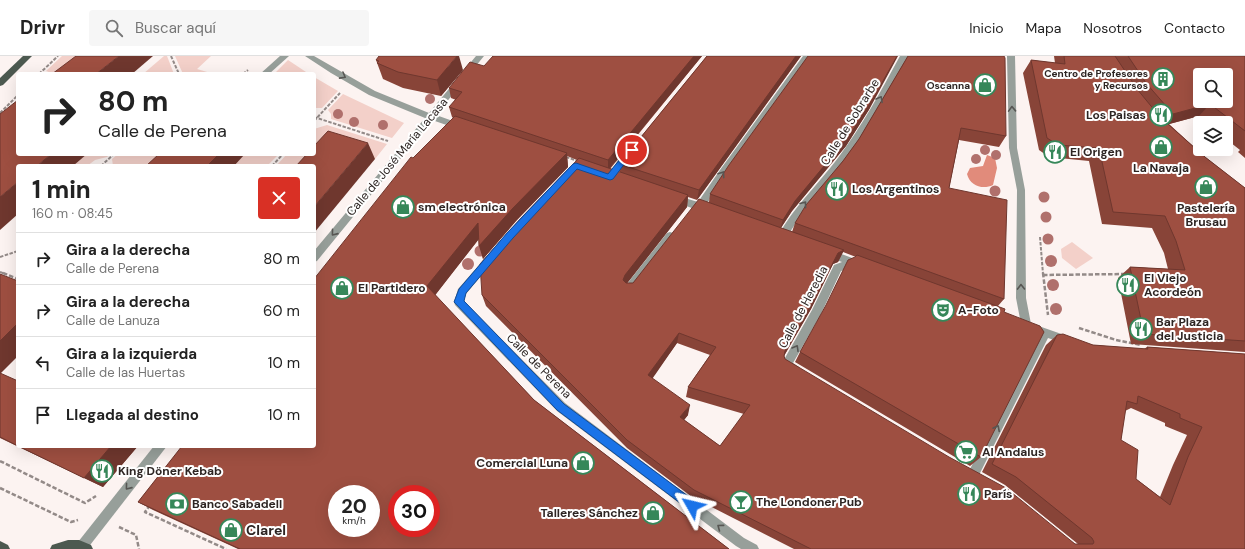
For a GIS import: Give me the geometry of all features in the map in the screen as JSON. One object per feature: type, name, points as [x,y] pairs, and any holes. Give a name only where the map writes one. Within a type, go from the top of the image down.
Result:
[{"type":"main road","points":[[0,83],[28,56]]},
{"type":"main road","points":[[56,549],[70,546],[84,548]]},
{"type":"main road","points":[[0,547],[4,549]]},
{"type":"street","points":[[266,72],[285,56]]},
{"type":"street","points":[[310,56],[366,89],[412,110],[472,130]]},
{"type":"street","name":"Calle de José María Lacasa","points":[[316,256],[412,136],[480,56]]},
{"type":"street","points":[[695,208],[807,56]]},
{"type":"street","name":"Calle de Sobrarbe","points":[[783,237],[805,203],[830,176],[867,124],[904,56]]},
{"type":"street","points":[[1011,56],[1013,148],[1021,190],[1021,298],[1026,326]]},
{"type":"street","points":[[610,177],[632,150]]},
{"type":"street","points":[[668,196],[695,208],[719,213]]},
{"type":"street","points":[[629,290],[677,228]]},
{"type":"street","points":[[819,250],[870,269]]},
{"type":"street","name":"Calle de Perena","points":[[496,252],[462,292],[459,302],[561,407],[740,542],[753,549]]},
{"type":"street","name":"Calle de Heredia","points":[[807,377],[786,365],[816,313],[837,268],[846,265],[848,261]]},
{"type":"street","points":[[1014,321],[1077,344]]},
{"type":"street","points":[[962,469],[977,477],[1045,333]]},
{"type":"street","points":[[84,548],[103,519],[159,448]]},
{"type":"path","points":[[41,72],[58,56]]},
{"type":"path","points":[[171,56],[178,72]]},
{"type":"path","points":[[316,117],[343,89]]},
{"type":"path","points":[[0,113],[16,97]]},
{"type":"path","points":[[316,118],[393,142]]},
{"type":"path","points":[[559,155],[580,162]]},
{"type":"path","points":[[103,164],[112,156]]},
{"type":"path","points":[[274,164],[281,156]]},
{"type":"path","points":[[1040,232],[1047,314],[1053,317]]},
{"type":"path","points":[[0,257],[16,252]]},
{"type":"path","points":[[0,272],[16,278]]},
{"type":"path","points":[[1043,275],[1126,274]]},
{"type":"path","points":[[1077,327],[1116,340],[1146,345]]},
{"type":"path","points":[[0,461],[85,502],[97,495]]},
{"type":"path","points":[[0,488],[71,522],[90,512],[136,535],[139,549]]},
{"type":"path","points":[[154,500],[145,512],[226,549]]},
{"type":"shaded area","points":[[62,56],[98,56],[59,72],[46,71]]},
{"type":"shaded area","points":[[164,56],[167,56],[173,72],[145,72]]},
{"type":"shaded area","points":[[175,56],[211,56],[197,69],[207,72],[182,72]]},
{"type":"shaded area","points":[[288,60],[306,72],[276,72]]},
{"type":"shaded area","points":[[316,78],[338,91],[322,108],[316,108]]},
{"type":"shaded area","points":[[343,94],[404,123],[392,138],[331,119],[331,114],[328,110]]},
{"type":"shaded area","points":[[327,125],[387,144],[375,159],[336,147],[316,164],[278,164],[285,156],[316,156],[316,128]]},
{"type":"shaded area","points":[[987,155],[995,158],[997,168],[993,185],[985,187],[977,186],[971,181],[967,174],[970,168],[983,166]]},
{"type":"shaded area","points":[[85,156],[108,156],[95,160],[90,164],[75,164]]},
{"type":"shaded area","points":[[116,156],[160,156],[151,164],[113,164],[112,159]]},
{"type":"shaded area","points":[[243,156],[277,156],[269,164],[236,164]]},
{"type":"shaded area","points":[[1072,242],[1093,258],[1076,269],[1062,258],[1061,249]]},
{"type":"building","points":[[76,56],[119,56],[99,72],[55,72]]},
{"type":"building","points":[[379,56],[457,56],[437,80],[398,72],[377,63],[379,61],[376,60]]},
{"type":"building","points":[[493,56],[694,56],[608,160],[449,107],[462,92],[449,88],[470,62],[484,66]]},
{"type":"building","points":[[707,56],[796,56],[699,190],[619,164]]},
{"type":"building","points":[[808,56],[897,56],[874,97],[849,136],[795,201],[783,220],[710,194],[729,165]]},
{"type":"building","points":[[908,56],[1004,56],[1005,58],[1006,136],[961,128],[949,188],[1007,200],[1004,299],[795,223],[806,205],[843,161],[859,139]]},
{"type":"building","points":[[1064,56],[1115,56],[1137,89],[1160,117],[1193,146],[1193,156],[1204,156],[1245,188],[1245,341],[1144,334],[1130,267],[1185,270],[1176,241],[1165,216],[1113,212],[1099,148],[1058,145],[1047,138],[1031,60],[1065,64]]},
{"type":"building","points":[[1128,56],[1245,56],[1245,131],[1233,122],[1233,116],[1226,116],[1215,108],[1233,108],[1233,68],[1193,68],[1193,108],[1195,108],[1173,114],[1146,83]]},
{"type":"building","points":[[16,102],[16,156],[49,156],[39,164],[16,164],[16,184],[0,197],[0,114]]},
{"type":"building","points":[[455,116],[567,153],[513,208],[479,246],[478,223],[427,286],[534,400],[729,549],[240,549],[138,502],[180,448],[316,448],[316,276],[411,157],[413,158]]},
{"type":"building","points":[[328,131],[368,143],[316,205],[316,164],[298,164],[305,156],[316,156],[316,144]]},
{"type":"building","points":[[157,156],[217,156],[209,164],[148,164]]},
{"type":"building","points":[[579,158],[688,195],[625,275],[623,280],[626,283],[633,283],[699,199],[844,250],[838,253],[785,351],[785,359],[949,457],[1006,488],[1075,544],[1093,544],[1094,542],[1092,538],[1016,477],[992,464],[1057,335],[1063,334],[1093,345],[1245,354],[1245,549],[811,549],[694,490],[627,440],[482,295],[480,264],[522,217]],"holes":[[[679,333],[716,347],[688,387],[750,405],[720,446],[680,417],[690,405],[648,375]],[[1138,396],[1180,414],[1180,418],[1202,427],[1188,457],[1170,505],[1136,479],[1138,450],[1121,440],[1127,401],[1137,404]]]},
{"type":"building","points":[[857,255],[1005,309],[1004,312],[1040,326],[1044,332],[981,457],[800,352],[826,305],[848,260]]},
{"type":"building","points":[[0,274],[16,280],[16,325],[0,341]]},
{"type":"building","points":[[0,373],[16,380],[16,445],[0,437]]},
{"type":"building","points":[[22,448],[109,448],[84,478]]},
{"type":"place","name":"Centro de Profesores y Recursos","points":[[1163,79]]},
{"type":"place","name":"Oscanna","points":[[985,85]]},
{"type":"place","name":"Los Paisas","points":[[1161,115]]},
{"type":"place","name":"La Navaja","points":[[1161,147]]},
{"type":"place","name":"El Origen","points":[[1055,152]]},
{"type":"place","name":"Pastelería Brusau","points":[[1206,187]]},
{"type":"place","name":"Los Argentinos","points":[[837,189]]},
{"type":"place","name":"sm electrónica","points":[[403,207]]},
{"type":"place","name":"El Viejo Acordeón","points":[[1128,285]]},
{"type":"place","name":"El Partidero","points":[[342,288]]},
{"type":"place","name":"A-Foto","points":[[943,310]]},
{"type":"place","name":"Bar Plaza del Justicia","points":[[1141,329]]},
{"type":"place","name":"Al Andalus","points":[[966,452]]},
{"type":"place","name":"Comercial Luna","points":[[583,463]]},
{"type":"place","name":"King Döner Kebab","points":[[102,471]]},
{"type":"place","name":"París","points":[[969,494]]},
{"type":"place","name":"The Londoner Pub","points":[[741,502]]},
{"type":"place","name":"Banco Sabadell","points":[[177,504]]},
{"type":"place","name":"Talleres Sánchez","points":[[653,513]]},
{"type":"place","name":"Clarel","points":[[231,530]]},
{"type":"route","points":[[632,150],[610,177],[576,166],[571,170],[510,236],[462,292],[459,302],[561,407],[692,506]]}]
